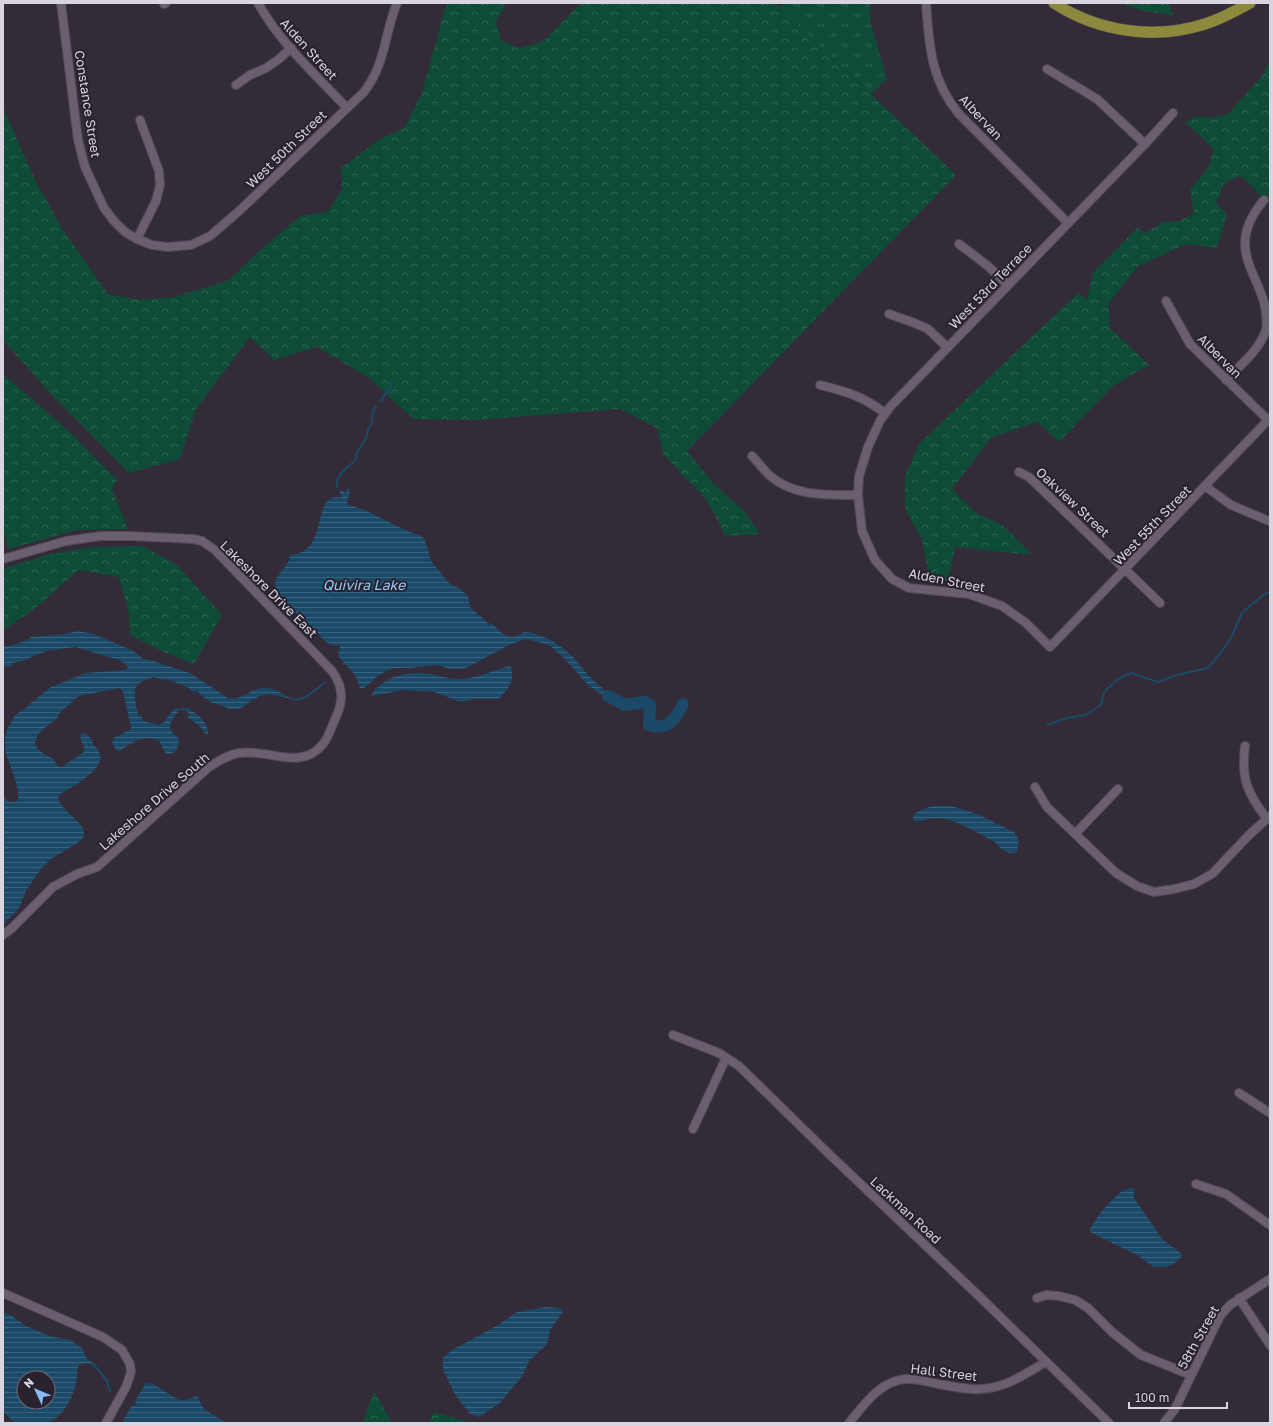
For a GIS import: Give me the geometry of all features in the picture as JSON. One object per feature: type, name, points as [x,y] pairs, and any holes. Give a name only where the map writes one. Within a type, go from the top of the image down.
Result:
[{"type":"main road","points":[[1054,3],[1089,22],[1129,31],[1147,32],[1184,30],[1204,25],[1220,19],[1250,3]]},
{"type":"street","name":"Constance Street","points":[[61,3],[78,140],[85,167],[104,208],[125,232],[137,239]]},
{"type":"street","name":"Alden Street","points":[[258,3],[275,31],[346,108]]},
{"type":"street","name":"West 50th Street","points":[[137,239],[152,245],[168,247],[191,245],[210,236],[238,212],[364,92],[380,63],[397,3]]},
{"type":"street","name":"Albervan","points":[[926,3],[929,38],[936,76],[950,102],[959,114],[1068,223]]},
{"type":"street","points":[[236,85],[250,75],[266,68],[291,48]]},
{"type":"street","points":[[1047,69],[1097,99],[1145,144]]},
{"type":"street","name":"West 53rd Terrace","points":[[858,495],[859,476],[868,447],[880,420],[947,347],[1145,144],[1173,113]]},
{"type":"street","points":[[137,239],[156,201],[160,185],[159,172],[140,120]]},
{"type":"street","points":[[1226,380],[1257,347],[1266,330],[1269,302],[1267,294],[1250,260],[1247,244],[1252,215],[1264,200]]},
{"type":"street","points":[[959,244],[988,266],[1008,285]]},
{"type":"street","name":"Albervan","points":[[1166,301],[1190,344],[1226,380],[1269,419]]},
{"type":"street","points":[[889,314],[928,329],[947,347]]},
{"type":"street","points":[[820,385],[860,397],[885,414]]},
{"type":"street","name":"West 55th Street","points":[[1050,647],[1269,419]]},
{"type":"street","points":[[752,456],[768,475],[787,487],[807,493],[858,495]]},
{"type":"street","name":"Oakview Street","points":[[1019,472],[1029,477],[1160,603]]},
{"type":"street","points":[[1205,486],[1232,505],[1268,521]]},
{"type":"street","name":"Alden Street","points":[[858,495],[862,531],[875,560],[892,578],[909,588],[969,594],[1002,606],[1026,623],[1050,647]]},
{"type":"street","name":"Lakeshore Drive East","points":[[3,559],[66,541],[100,536],[174,538],[202,541],[215,550],[337,677],[342,692],[341,701],[339,710],[331,728]]},
{"type":"street","name":"Lakeshore Drive South","points":[[3,935],[12,928],[53,886],[72,876],[97,868],[209,767],[220,760],[246,752],[296,758],[307,756],[315,752],[324,743],[331,728]]},
{"type":"street","points":[[1035,787],[1047,807],[1116,873],[1137,886],[1154,892],[1174,889],[1194,884],[1212,874],[1249,835],[1268,818],[1254,803],[1248,791],[1244,776],[1243,763],[1245,746]]},
{"type":"street","points":[[1075,834],[1118,790]]},
{"type":"street","name":"Lackman Road","points":[[673,1035],[719,1053],[739,1066],[1109,1423]]},
{"type":"street","points":[[693,1129],[726,1058]]},
{"type":"street","points":[[1239,1093],[1270,1113]]},
{"type":"street","points":[[1196,1184],[1226,1194],[1270,1225]]},
{"type":"street","name":"58th Street","points":[[1164,1423],[1174,1409],[1220,1316],[1230,1304],[1270,1279]]},
{"type":"street","points":[[3,1293],[103,1337],[122,1350],[130,1364],[131,1372],[126,1387],[106,1423]]},
{"type":"street","points":[[1037,1298],[1060,1296],[1075,1300],[1088,1308],[1112,1332],[1142,1355],[1190,1375]]},
{"type":"street","points":[[1239,1298],[1270,1346]]},
{"type":"street","name":"Hall Street","points":[[849,1423],[880,1389],[897,1380],[912,1379],[964,1389],[986,1388],[1008,1384],[1046,1362]]},
{"type":"green space","points":[[448,3],[507,3],[496,21],[501,41],[520,48],[544,41],[581,3],[775,3],[956,175],[687,451],[713,483],[745,512],[760,534],[725,536],[716,516],[704,497],[663,454],[657,428],[620,409],[476,420],[413,419],[369,378],[317,347],[274,360],[250,337],[196,409],[180,459],[129,473],[47,390],[3,340],[3,108],[35,180],[63,230],[108,294],[140,300],[175,297],[229,280],[257,253],[300,216],[328,212],[342,189],[341,168],[380,139],[404,128],[422,93],[445,8]]},
{"type":"green space","points":[[784,3],[870,3],[870,21],[887,79],[871,94],[780,8]]},
{"type":"green space","points":[[1121,3],[1168,3],[1173,15],[1143,11]]},
{"type":"green space","points":[[1270,60],[1270,205],[1241,176],[1224,183],[1216,203],[1227,214],[1217,248],[1186,244],[1137,267],[1109,303],[1109,327],[1149,365],[1114,385],[1059,442],[1037,422],[991,438],[952,489],[976,513],[1004,526],[1032,555],[955,547],[948,582],[941,581],[928,572],[922,539],[905,507],[905,476],[919,444],[1078,293],[1087,300],[1093,273],[1137,228],[1146,233],[1163,222],[1180,221],[1194,213],[1190,190],[1209,166],[1214,149],[1185,122],[1198,116],[1212,118],[1228,114],[1262,76]]},
{"type":"green space","points":[[3,374],[69,431],[117,480],[112,489],[128,529],[76,530],[9,549],[3,532]]},
{"type":"green space","points":[[143,546],[177,565],[222,615],[194,664],[155,648],[130,635],[129,613],[119,577],[78,570],[42,603],[3,631],[3,569],[50,554],[95,547]]},
{"type":"green space","points":[[374,1391],[392,1423],[363,1423]]},
{"type":"green space","points":[[434,1412],[467,1422],[468,1423],[428,1423]]},
{"type":"water","name":"Quivira Lake","points":[[346,489],[349,489],[347,504],[367,511],[405,530],[421,536],[425,540],[431,561],[449,583],[459,588],[468,596],[470,607],[488,623],[492,624],[508,636],[513,637],[525,632],[533,633],[549,639],[572,656],[608,696],[602,695],[588,685],[565,659],[549,645],[526,639],[509,645],[463,669],[451,669],[436,665],[396,668],[388,670],[378,676],[363,689],[360,688],[355,675],[338,656],[340,648],[339,645],[331,645],[326,642],[280,597],[275,586],[276,579],[289,561],[290,555],[302,552],[310,546],[315,538],[326,503],[332,498],[342,497],[339,491],[341,490],[345,493],[347,492]]},
{"type":"water","points":[[79,631],[93,634],[113,642],[133,651],[143,659],[190,673],[228,698],[239,697],[260,688],[265,688],[275,690],[292,699],[274,695],[264,695],[239,709],[234,709],[212,703],[197,691],[194,692],[187,687],[166,679],[153,677],[141,682],[136,687],[135,694],[138,715],[141,716],[143,721],[159,725],[163,723],[174,709],[187,708],[202,719],[207,726],[208,735],[199,725],[188,718],[189,714],[187,711],[179,710],[170,726],[172,732],[179,739],[178,746],[172,753],[166,754],[160,742],[150,738],[139,740],[120,751],[116,750],[112,742],[114,738],[131,729],[123,692],[120,688],[79,696],[75,699],[60,712],[58,717],[38,734],[35,744],[37,748],[45,755],[52,758],[59,767],[62,767],[84,752],[81,734],[84,733],[92,739],[93,745],[99,752],[100,759],[97,766],[83,780],[60,794],[58,798],[64,809],[80,824],[84,834],[82,840],[51,859],[40,870],[26,891],[20,906],[3,924],[3,796],[10,802],[15,802],[18,800],[18,791],[15,779],[6,754],[5,737],[8,727],[16,714],[24,710],[51,687],[86,673],[126,670],[128,668],[124,663],[116,659],[75,647],[47,651],[22,661],[12,663],[12,667],[3,666],[3,647],[22,642],[31,637],[59,635]]},
{"type":"water","points":[[510,666],[512,671],[512,680],[508,688],[499,699],[474,699],[461,702],[434,692],[404,690],[371,696],[382,683],[406,674],[423,673],[462,679],[480,676]]},
{"type":"water","points":[[932,806],[951,806],[977,814],[1014,832],[1019,840],[1017,852],[1009,853],[1000,848],[991,840],[953,821],[933,818],[914,821],[913,816],[917,812]]},
{"type":"water","points":[[1134,1189],[1134,1198],[1162,1239],[1183,1255],[1175,1263],[1166,1267],[1154,1267],[1137,1255],[1090,1232],[1098,1217],[1109,1204],[1124,1190]]},
{"type":"water","points":[[545,1307],[560,1308],[563,1312],[550,1330],[547,1344],[529,1361],[523,1375],[500,1403],[479,1417],[470,1414],[456,1396],[443,1370],[443,1358],[452,1350],[500,1324],[517,1312]]},
{"type":"water","points":[[3,1312],[12,1316],[26,1326],[50,1336],[70,1340],[82,1348],[86,1357],[95,1364],[94,1366],[87,1363],[79,1365],[76,1384],[68,1405],[53,1420],[42,1424],[15,1423],[3,1412]]},
{"type":"water","points":[[146,1383],[153,1384],[179,1400],[186,1400],[197,1396],[204,1409],[226,1423],[122,1423],[131,1406],[137,1405],[135,1401]]},
{"type":"waterway","points":[[380,401],[390,389],[391,383]]},
{"type":"waterway","points":[[337,487],[340,475],[356,459],[357,452],[366,439],[368,429],[372,423],[373,411],[376,406]]},
{"type":"waterway","points":[[1047,725],[1067,718],[1085,715],[1101,705],[1104,692],[1118,679],[1131,673],[1158,682],[1177,675],[1208,668],[1231,638],[1242,613],[1263,595],[1270,592]]},
{"type":"waterway","points":[[292,699],[301,699],[324,683]]},
{"type":"waterway","points":[[608,696],[625,705],[645,702],[650,705],[649,725],[655,726],[666,725],[674,719],[683,704]]},
{"type":"waterway","points":[[94,1365],[107,1381],[110,1391]]}]
